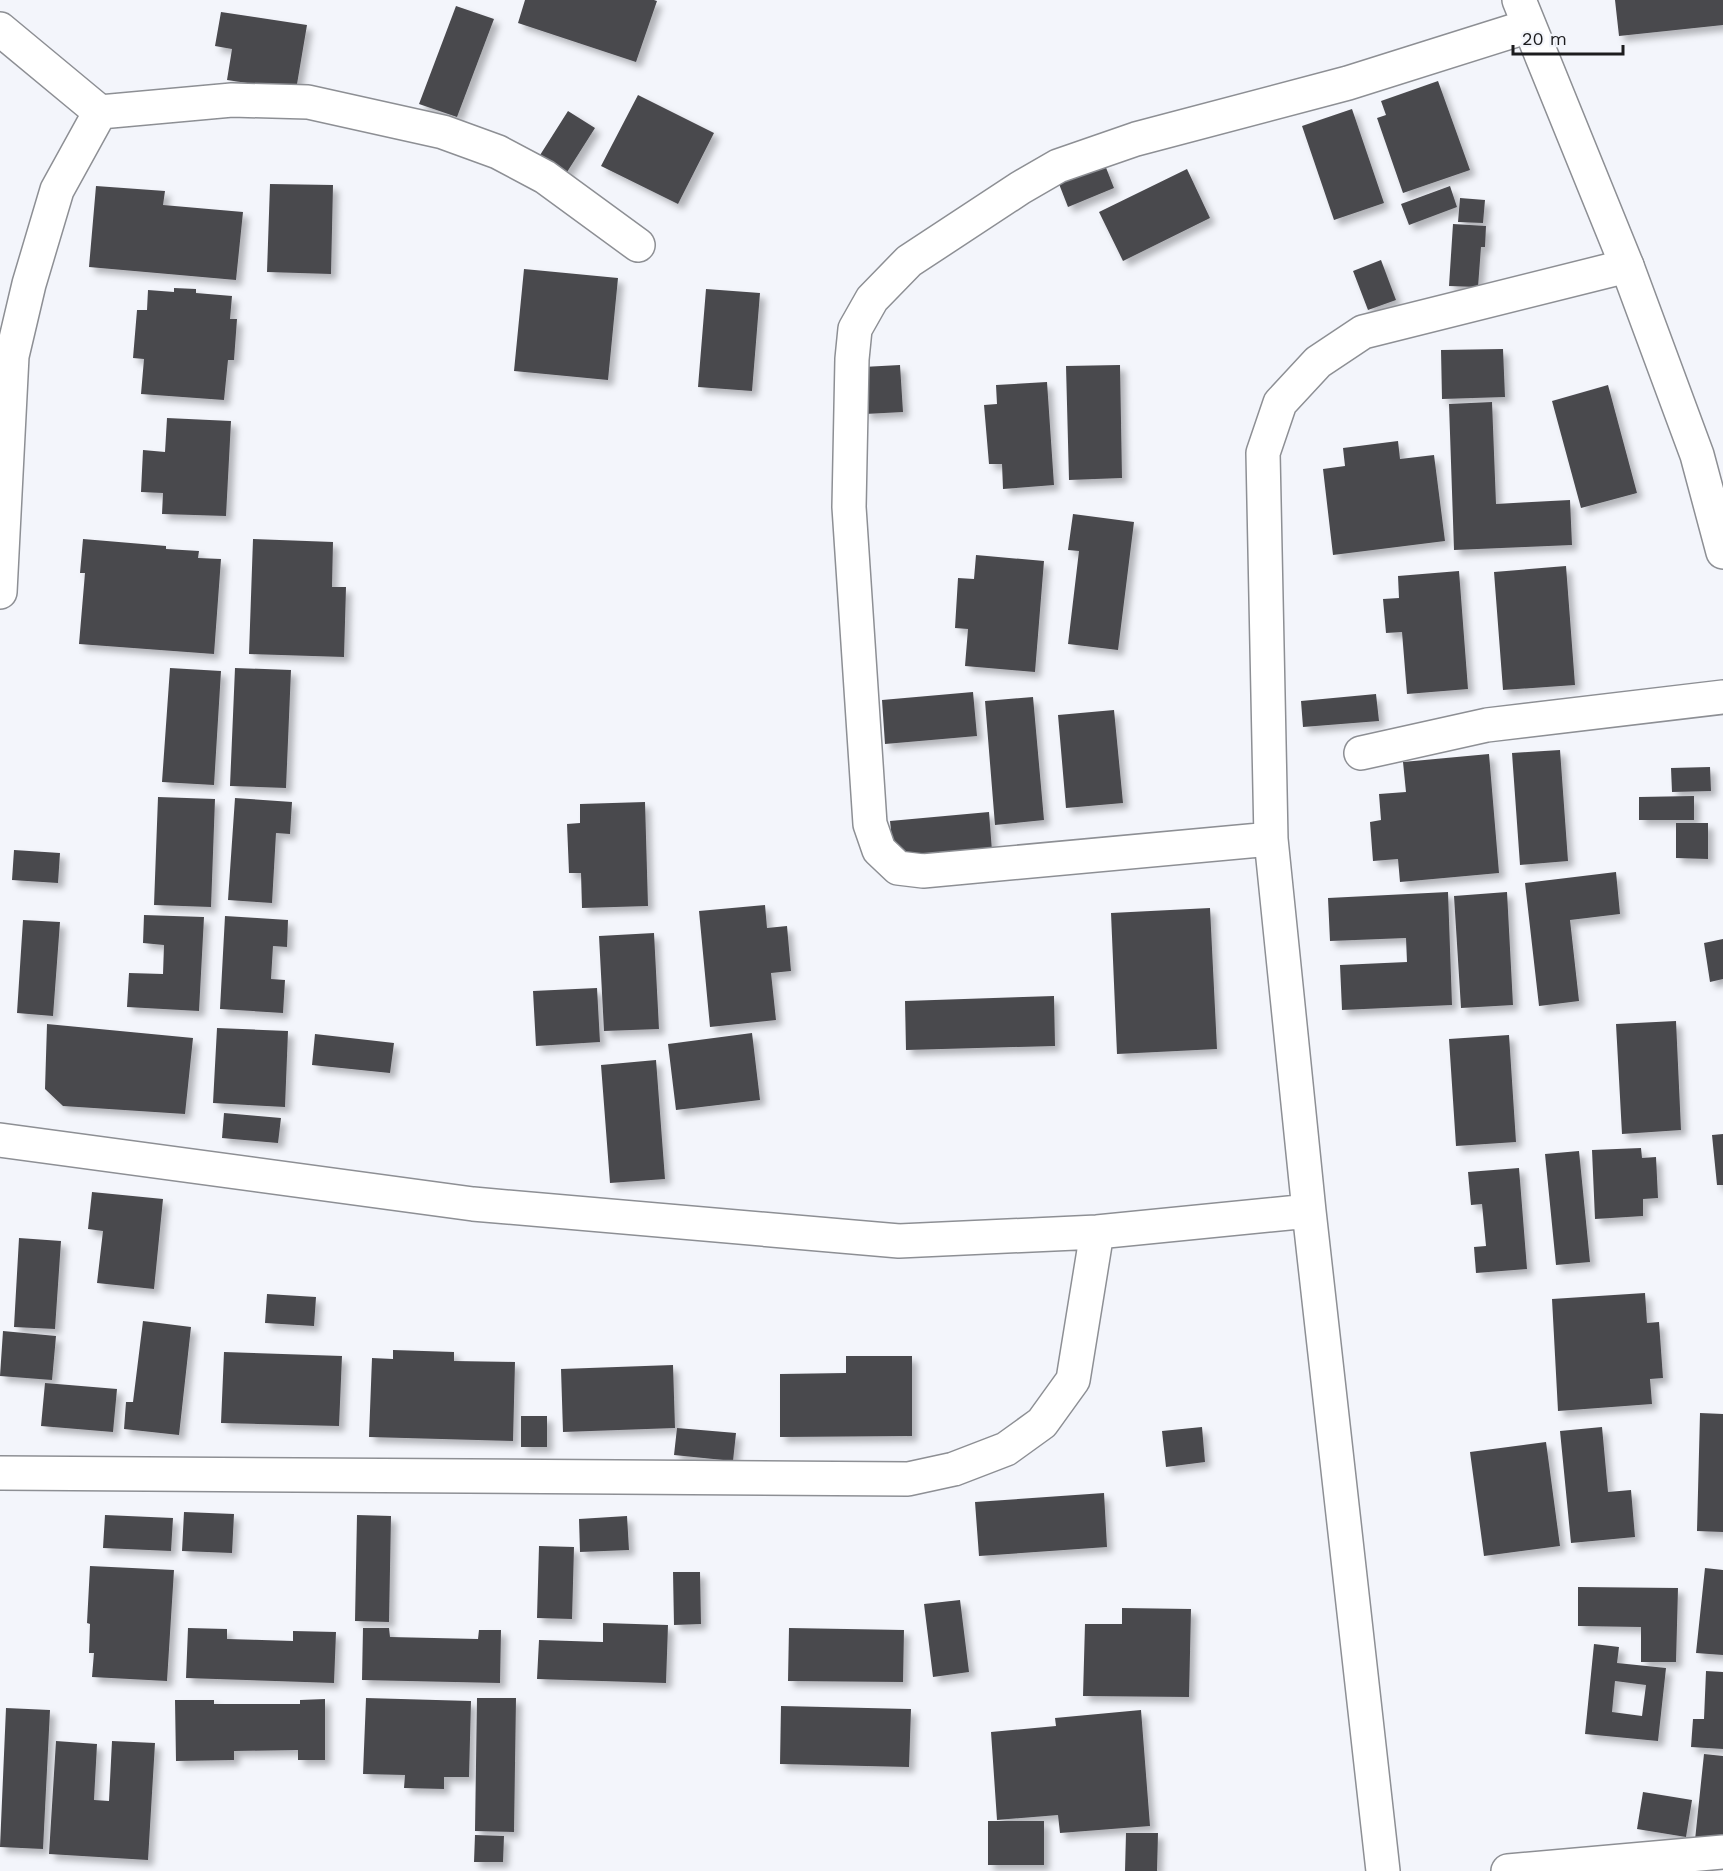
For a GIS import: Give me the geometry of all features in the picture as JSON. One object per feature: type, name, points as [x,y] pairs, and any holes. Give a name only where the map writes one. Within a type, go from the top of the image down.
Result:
[{"type":"street","points":[[1271,839],[923,871],[898,868],[879,850],[870,824],[849,507],[852,359],[855,329],[872,299],[909,261],[1020,188],[1058,166],[1136,139],[1348,83],[1524,13],[1627,266],[1697,455],[1723,552]]},
{"type":"street","points":[[0,29],[100,112],[232,100],[308,102],[443,132],[498,152],[545,177],[638,245]]},
{"type":"street","points":[[0,592],[6,355],[57,190],[100,112]]},
{"type":"street","points":[[1383,1871],[1309,1211],[1271,839],[1263,453],[1280,403],[1318,362],[1363,332],[1627,266]]},
{"type":"street","points":[[1361,753],[1487,725],[1723,697]]},
{"type":"street","points":[[0,1140],[474,1204],[899,1241],[1097,1232],[1309,1211]]},
{"type":"street","points":[[0,1473],[908,1479],[954,1469],[1006,1449],[1042,1423],[1073,1380],[1097,1232]]},
{"type":"street","points":[[1508,1871],[1723,1852]]},
{"type":"building","points":[[525,0],[657,1],[636,62],[518,23]]},
{"type":"building","points":[[1615,0],[1723,0],[1723,25],[1619,36]]},
{"type":"building","points":[[456,6],[494,19],[457,117],[419,104]]},
{"type":"building","points":[[221,12],[307,25],[296,90],[227,80],[232,49],[215,46]]},
{"type":"building","points":[[1438,81],[1470,170],[1403,193],[1377,118],[1386,115],[1381,101]]},
{"type":"building","points":[[638,95],[714,133],[678,204],[601,166]]},
{"type":"building","points":[[1352,109],[1384,203],[1334,220],[1302,126]]},
{"type":"building","points":[[568,111],[595,128],[562,180],[535,163]]},
{"type":"building","points":[[1105,165],[1114,188],[1068,207],[1059,184]]},
{"type":"building","points":[[1187,169],[1210,218],[1123,261],[1099,212]]},
{"type":"building","points":[[270,184],[333,185],[331,274],[267,272]]},
{"type":"building","points":[[96,186],[165,191],[163,205],[243,212],[236,280],[89,267]]},
{"type":"building","points":[[1450,186],[1457,207],[1409,225],[1401,204]]},
{"type":"building","points":[[1460,198],[1485,200],[1483,223],[1458,222]]},
{"type":"building","points":[[1453,224],[1486,226],[1485,247],[1481,247],[1478,287],[1449,286]]},
{"type":"building","points":[[1381,260],[1396,300],[1368,310],[1353,271]]},
{"type":"building","points":[[524,269],[618,278],[608,380],[514,371]]},
{"type":"building","points":[[174,288],[196,289],[196,293],[232,296],[230,319],[237,319],[234,360],[228,360],[224,400],[141,394],[144,359],[133,358],[137,310],[147,310],[148,290],[174,292]]},
{"type":"building","points":[[706,289],[760,293],[752,391],[698,387]]},
{"type":"building","points":[[1503,349],[1505,397],[1442,399],[1441,350]]},
{"type":"building","points":[[900,365],[903,412],[865,414],[863,367]]},
{"type":"building","points":[[1120,365],[1122,478],[1069,480],[1066,366]]},
{"type":"building","points":[[1047,382],[1054,485],[1003,489],[1002,464],[989,464],[984,405],[997,404],[996,385]]},
{"type":"building","points":[[1608,385],[1637,493],[1581,508],[1552,401]]},
{"type":"building","points":[[1492,402],[1496,504],[1570,500],[1572,545],[1454,550],[1449,404]]},
{"type":"building","points":[[167,418],[231,421],[226,516],[162,514],[163,493],[141,492],[143,450],[165,452]]},
{"type":"building","points":[[1398,441],[1400,459],[1434,455],[1445,541],[1333,555],[1323,469],[1345,466],[1343,448]]},
{"type":"building","points":[[1073,514],[1134,522],[1118,650],[1068,644],[1079,551],[1068,550]]},
{"type":"building","points":[[83,539],[166,546],[166,549],[199,551],[198,558],[221,559],[214,654],[79,644],[85,573],[80,573]]},
{"type":"building","points":[[253,539],[333,542],[332,587],[346,587],[344,657],[249,654]]},
{"type":"building","points":[[976,555],[1044,561],[1035,672],[965,666],[968,629],[955,628],[958,578],[974,579]]},
{"type":"building","points":[[1566,566],[1575,685],[1503,690],[1494,572]]},
{"type":"building","points":[[1459,571],[1468,689],[1407,694],[1402,632],[1386,633],[1383,599],[1399,598],[1398,576]]},
{"type":"building","points":[[170,668],[221,671],[214,785],[162,782]]},
{"type":"building","points":[[235,668],[291,670],[286,788],[230,786]]},
{"type":"building","points":[[973,692],[977,736],[885,744],[882,700]]},
{"type":"building","points":[[1376,694],[1379,721],[1303,727],[1301,701]]},
{"type":"building","points":[[1033,697],[1044,820],[995,825],[985,701]]},
{"type":"building","points":[[1114,710],[1123,803],[1066,808],[1058,715]]},
{"type":"building","points":[[1560,750],[1568,861],[1520,865],[1512,753]]},
{"type":"building","points":[[1489,754],[1499,873],[1400,882],[1398,859],[1373,861],[1370,822],[1381,820],[1379,794],[1406,792],[1403,762]]},
{"type":"building","points":[[1710,767],[1711,791],[1672,792],[1671,768]]},
{"type":"building","points":[[1694,796],[1694,820],[1639,820],[1639,797]]},
{"type":"building","points":[[158,797],[215,799],[211,907],[154,905]]},
{"type":"building","points":[[235,798],[292,802],[290,834],[276,833],[272,903],[228,900]]},
{"type":"building","points":[[645,802],[648,906],[582,908],[581,873],[569,873],[567,824],[580,823],[580,804]]},
{"type":"building","points":[[989,812],[992,851],[894,859],[890,821]]},
{"type":"building","points":[[1676,823],[1708,823],[1708,859],[1676,858]]},
{"type":"building","points":[[14,850],[60,853],[58,883],[12,880]]},
{"type":"building","points":[[1616,872],[1620,914],[1570,920],[1579,1001],[1539,1006],[1525,883]]},
{"type":"building","points":[[1448,892],[1452,1005],[1342,1010],[1340,965],[1407,962],[1406,938],[1330,941],[1328,898]]},
{"type":"building","points":[[1507,892],[1513,1005],[1461,1008],[1454,896]]},
{"type":"building","points":[[765,905],[767,928],[787,926],[791,971],[771,973],[776,1020],[710,1027],[699,911]]},
{"type":"building","points":[[1210,908],[1217,1049],[1117,1054],[1111,913]]},
{"type":"building","points":[[144,915],[204,917],[199,1011],[127,1007],[129,973],[163,974],[164,945],[143,943]]},
{"type":"building","points":[[225,916],[288,920],[287,947],[273,946],[271,979],[285,980],[283,1013],[220,1009]]},
{"type":"building","points":[[23,920],[60,922],[53,1016],[17,1013]]},
{"type":"building","points":[[654,933],[659,1029],[604,1031],[599,936]]},
{"type":"building","points":[[1723,939],[1723,979],[1710,982],[1704,943]]},
{"type":"building","points":[[597,988],[600,1042],[536,1046],[533,991]]},
{"type":"building","points":[[1054,996],[1055,1046],[906,1050],[905,1001]]},
{"type":"building","points":[[1676,1021],[1681,1130],[1622,1134],[1616,1024]]},
{"type":"building","points":[[47,1024],[193,1038],[185,1114],[63,1106],[45,1089]]},
{"type":"building","points":[[217,1028],[288,1031],[285,1107],[213,1103]]},
{"type":"building","points":[[752,1033],[760,1100],[676,1110],[668,1044]]},
{"type":"building","points":[[315,1034],[394,1043],[390,1073],[312,1065]]},
{"type":"building","points":[[1509,1035],[1516,1142],[1456,1146],[1449,1039]]},
{"type":"building","points":[[656,1060],[665,1179],[610,1183],[601,1065]]},
{"type":"building","points":[[224,1113],[281,1118],[278,1143],[222,1138]]},
{"type":"building","points":[[1723,1134],[1723,1185],[1717,1185],[1712,1135]]},
{"type":"building","points":[[1641,1148],[1642,1158],[1656,1157],[1658,1198],[1643,1199],[1643,1216],[1595,1219],[1592,1150]]},
{"type":"building","points":[[1579,1151],[1590,1262],[1556,1265],[1545,1154]]},
{"type":"building","points":[[1519,1168],[1527,1269],[1476,1273],[1474,1247],[1486,1246],[1482,1204],[1471,1205],[1468,1172]]},
{"type":"building","points":[[92,1192],[163,1199],[154,1289],[97,1283],[103,1231],[88,1229]]},
{"type":"building","points":[[19,1238],[61,1241],[55,1329],[14,1327]]},
{"type":"building","points":[[1645,1293],[1647,1323],[1659,1322],[1663,1378],[1650,1379],[1652,1404],[1558,1411],[1552,1299]]},
{"type":"building","points":[[267,1294],[316,1297],[314,1326],[265,1323]]},
{"type":"building","points":[[143,1321],[191,1327],[179,1435],[124,1429],[126,1402],[133,1402]]},
{"type":"building","points":[[3,1331],[56,1336],[52,1380],[0,1376]]},
{"type":"building","points":[[393,1350],[454,1352],[454,1361],[515,1362],[513,1441],[369,1437],[372,1358],[393,1359]]},
{"type":"building","points":[[224,1352],[342,1356],[339,1426],[221,1423]]},
{"type":"building","points":[[846,1356],[912,1356],[912,1436],[780,1437],[780,1374],[846,1373]]},
{"type":"building","points":[[673,1365],[675,1428],[563,1432],[561,1369]]},
{"type":"building","points":[[45,1383],[117,1389],[113,1432],[41,1426]]},
{"type":"building","points":[[1700,1413],[1723,1414],[1723,1532],[1697,1531]]},
{"type":"building","points":[[521,1416],[547,1416],[547,1447],[521,1447]]},
{"type":"building","points":[[1202,1427],[1205,1462],[1166,1467],[1162,1431]]},
{"type":"building","points":[[1602,1427],[1608,1492],[1631,1490],[1635,1537],[1571,1543],[1560,1431]]},
{"type":"building","points":[[677,1428],[736,1433],[733,1461],[674,1455]]},
{"type":"building","points":[[1546,1442],[1560,1546],[1484,1556],[1470,1452]]},
{"type":"building","points":[[1104,1493],[1107,1547],[979,1556],[975,1502]]},
{"type":"building","points":[[184,1512],[234,1514],[232,1553],[182,1551]]},
{"type":"building","points":[[105,1515],[173,1518],[171,1551],[103,1548]]},
{"type":"building","points":[[357,1515],[391,1516],[389,1622],[355,1621]]},
{"type":"building","points":[[627,1516],[629,1550],[580,1552],[579,1519]]},
{"type":"building","points":[[539,1546],[574,1547],[572,1619],[537,1618]]},
{"type":"building","points":[[90,1566],[174,1570],[167,1681],[92,1677],[94,1653],[89,1653],[90,1624],[87,1623]]},
{"type":"building","points":[[1705,1568],[1723,1570],[1723,1655],[1696,1653]]},
{"type":"building","points":[[673,1572],[700,1572],[701,1624],[674,1625]]},
{"type":"building","points":[[1578,1587],[1678,1588],[1676,1662],[1641,1662],[1641,1627],[1578,1626]]},
{"type":"building","points":[[960,1600],[969,1672],[933,1677],[924,1604]]},
{"type":"building","points":[[1122,1608],[1191,1609],[1189,1697],[1083,1696],[1085,1624],[1122,1624]]},
{"type":"building","points":[[603,1623],[668,1625],[666,1683],[537,1679],[539,1640],[603,1642]]},
{"type":"building","points":[[188,1628],[227,1629],[227,1639],[293,1641],[293,1631],[336,1632],[334,1683],[186,1678]]},
{"type":"building","points":[[363,1628],[389,1628],[390,1637],[478,1639],[479,1630],[501,1630],[500,1683],[362,1680]]},
{"type":"building","points":[[789,1628],[904,1630],[903,1682],[788,1681]]},
{"type":"building","points":[[1594,1644],[1619,1647],[1617,1663],[1666,1668],[1658,1741],[1585,1734]],"holes":[[[1615,1681],[1646,1685],[1642,1716],[1612,1712]]]},
{"type":"building","points":[[1706,1671],[1723,1672],[1723,1749],[1691,1747],[1693,1719],[1704,1719]]},
{"type":"building","points":[[366,1698],[471,1701],[469,1777],[444,1777],[444,1789],[404,1788],[405,1775],[363,1774]]},
{"type":"building","points":[[477,1698],[516,1698],[514,1832],[475,1831]]},
{"type":"building","points":[[325,1699],[325,1760],[298,1760],[298,1750],[234,1751],[234,1760],[176,1761],[175,1700],[214,1700],[214,1704],[300,1704],[300,1700]]},
{"type":"building","points":[[781,1706],[911,1709],[909,1767],[780,1764]]},
{"type":"building","points":[[6,1708],[50,1710],[43,1849],[0,1847]]},
{"type":"building","points":[[1141,1710],[1150,1826],[1060,1833],[1058,1815],[997,1820],[991,1732],[1056,1726],[1055,1718]]},
{"type":"building","points":[[56,1741],[97,1744],[94,1800],[109,1801],[112,1741],[155,1743],[148,1860],[49,1854]]},
{"type":"building","points":[[1704,1754],[1723,1756],[1723,1843],[1695,1840]]},
{"type":"building","points":[[1643,1792],[1692,1800],[1686,1837],[1637,1829]]},
{"type":"building","points":[[988,1821],[1044,1821],[1044,1865],[988,1865]]},
{"type":"building","points":[[1126,1833],[1158,1833],[1157,1871],[1125,1871]]},
{"type":"building","points":[[475,1835],[504,1836],[503,1862],[474,1862]]}]
